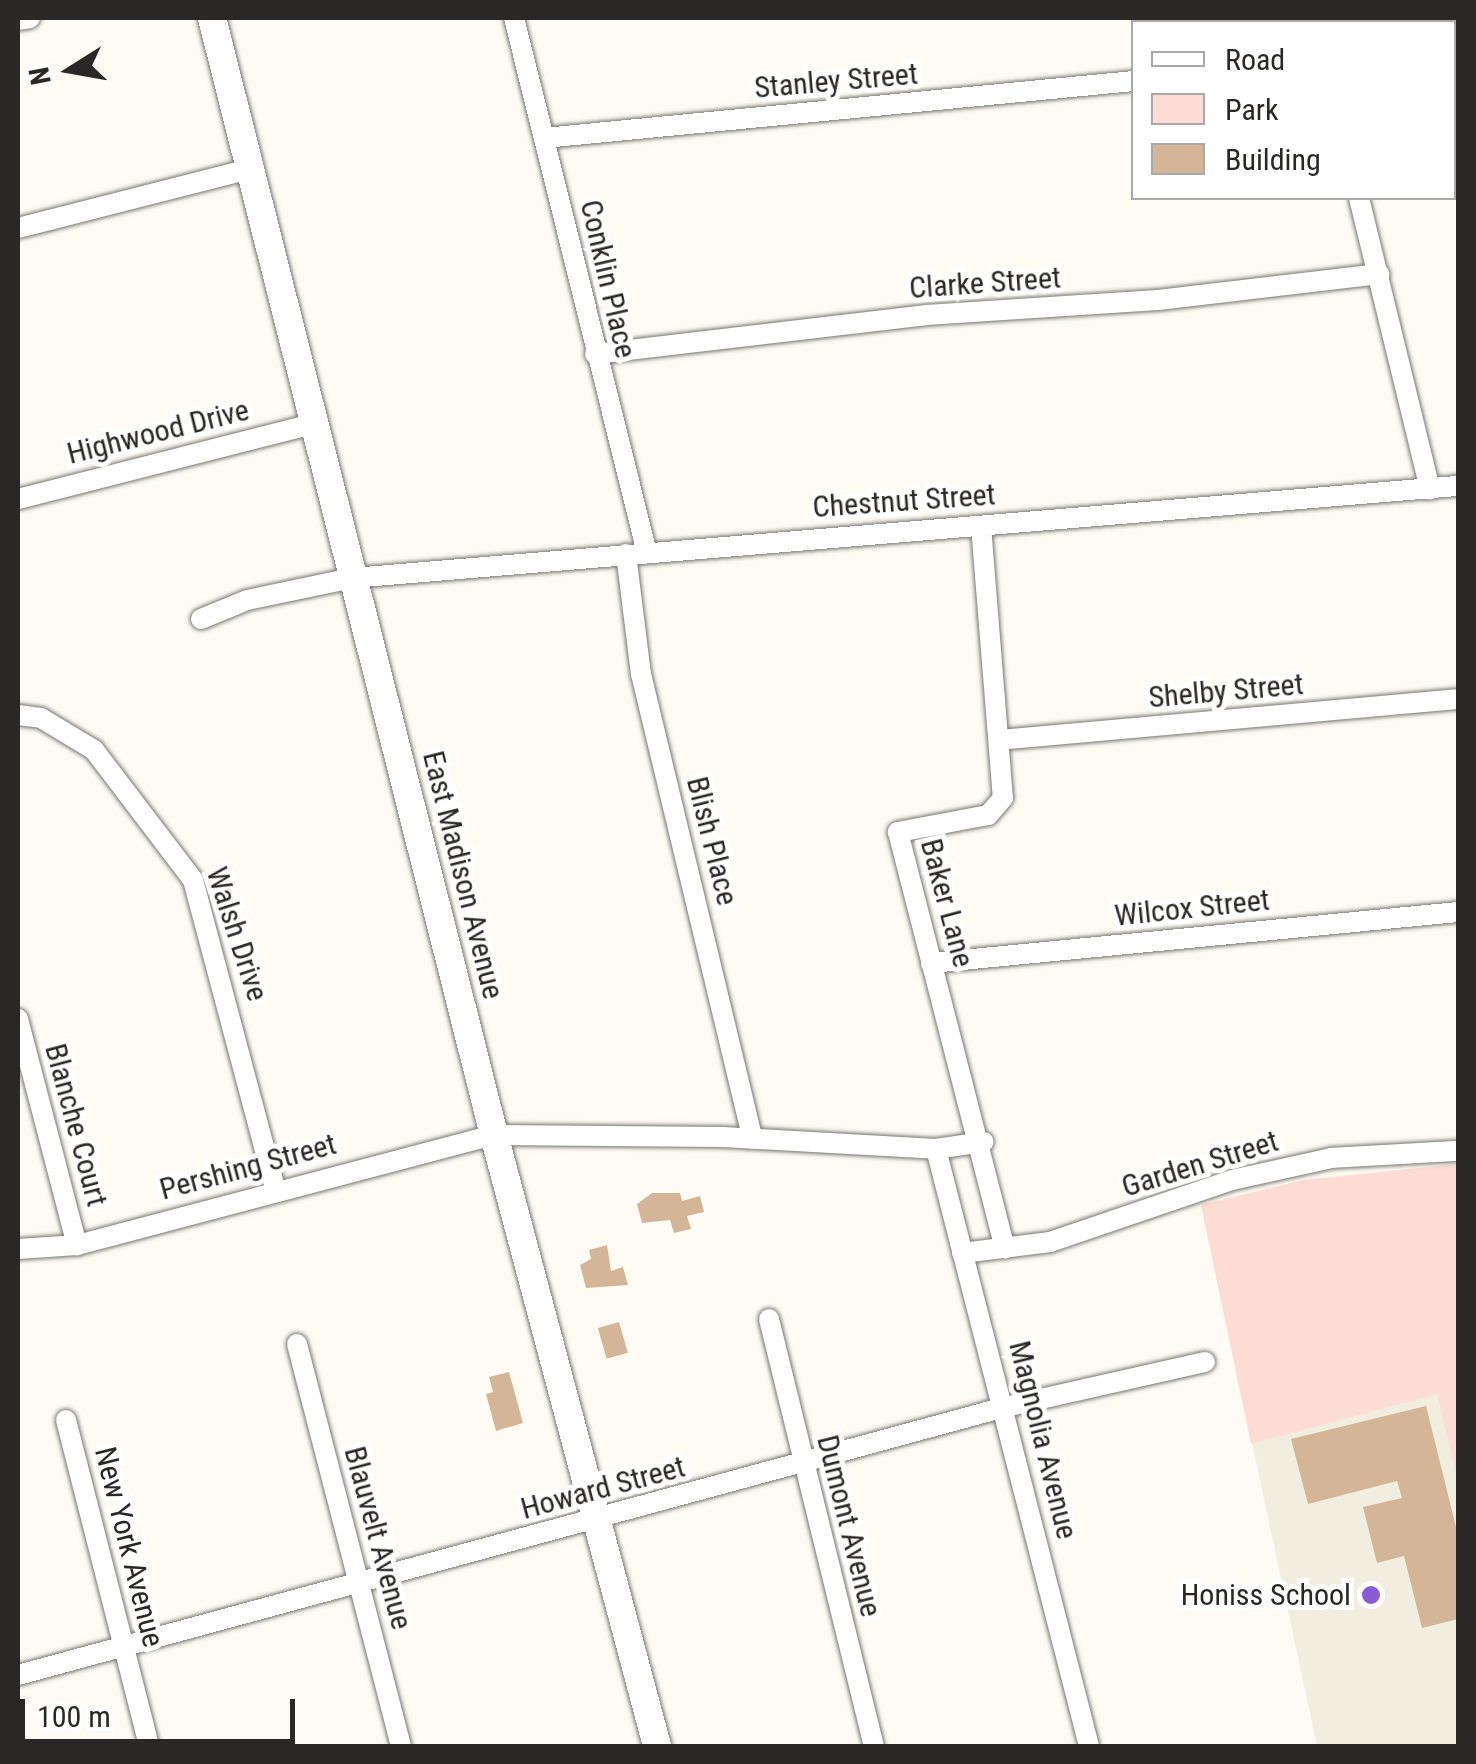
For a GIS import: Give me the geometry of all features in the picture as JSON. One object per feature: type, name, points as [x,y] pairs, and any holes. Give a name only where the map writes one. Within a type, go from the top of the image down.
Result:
[{"type":"main road","name":"East Madison Avenue","points":[[212,18],[494,1135],[657,1746]]},
{"type":"street","points":[[18,20],[30,18]]},
{"type":"street","name":"Conklin Place","points":[[514,18],[595,354],[636,554]]},
{"type":"street","name":"Stanley Street","points":[[544,138],[1131,82]]},
{"type":"street","points":[[18,228],[249,169]]},
{"type":"street","points":[[1360,200],[1430,489]]},
{"type":"street","name":"Clarke Street","points":[[595,354],[926,316],[1140,302],[1379,274]]},
{"type":"street","name":"Highwood Drive","points":[[18,498],[313,424]]},
{"type":"street","name":"Chestnut Street","points":[[201,619],[247,600],[352,578],[1458,486]]},
{"type":"street","name":"Baker Lane","points":[[981,526],[1003,786],[997,808],[898,832],[983,1142],[1005,1248]]},
{"type":"street","name":"Blish Place","points":[[636,554],[641,674],[753,1138]]},
{"type":"street","name":"Shelby Street","points":[[999,740],[1458,699]]},
{"type":"street","name":"Walsh Drive","points":[[18,715],[60,727],[94,750],[192,880],[275,1189]]},
{"type":"street","name":"Wilcox Street","points":[[932,963],[1458,912]]},
{"type":"street","name":"Blanche Court","points":[[18,1020],[77,1245]]},
{"type":"street","points":[[494,1135],[753,1138],[936,1149],[983,1142]]},
{"type":"street","name":"Pershing Street","points":[[18,1249],[77,1245],[275,1189],[494,1135]]},
{"type":"street","name":"Magnolia Avenue","points":[[936,1149],[1089,1746]]},
{"type":"street","name":"Garden Street","points":[[962,1253],[1050,1242],[1232,1180],[1332,1158],[1458,1151]]},
{"type":"street","name":"Dumont Avenue","points":[[769,1318],[802,1466],[874,1746]]},
{"type":"street","name":"Blauvelt Avenue","points":[[297,1344],[402,1746]]},
{"type":"street","name":"Howard Street","points":[[18,1675],[802,1466],[1005,1407],[1204,1362]]},
{"type":"street","name":"New York Avenue","points":[[66,1420],[149,1746]]},
{"type":"shaded area","name":"Honiss School","points":[[1458,1164],[1458,1746],[1317,1746],[1201,1205],[1304,1180]]},
{"type":"green space","points":[[1458,1164],[1458,1482],[1437,1394],[1251,1444],[1201,1205],[1304,1180]]},
{"type":"building","points":[[652,1193],[680,1193],[682,1201],[700,1196],[704,1212],[687,1216],[691,1229],[674,1233],[670,1220],[642,1223],[637,1204]]},
{"type":"building","points":[[607,1245],[611,1271],[623,1267],[628,1285],[586,1288],[580,1265],[591,1259],[589,1250]]},
{"type":"building","points":[[619,1322],[628,1353],[607,1359],[598,1328]]},
{"type":"building","points":[[509,1372],[523,1423],[496,1431],[486,1394],[493,1392],[489,1377]]},
{"type":"building","points":[[1426,1406],[1458,1535],[1458,1619],[1422,1628],[1404,1556],[1377,1563],[1363,1507],[1402,1498],[1397,1481],[1308,1504],[1291,1439]]},
{"type":"place","name":"Honiss School","points":[[1371,1595]]}]
